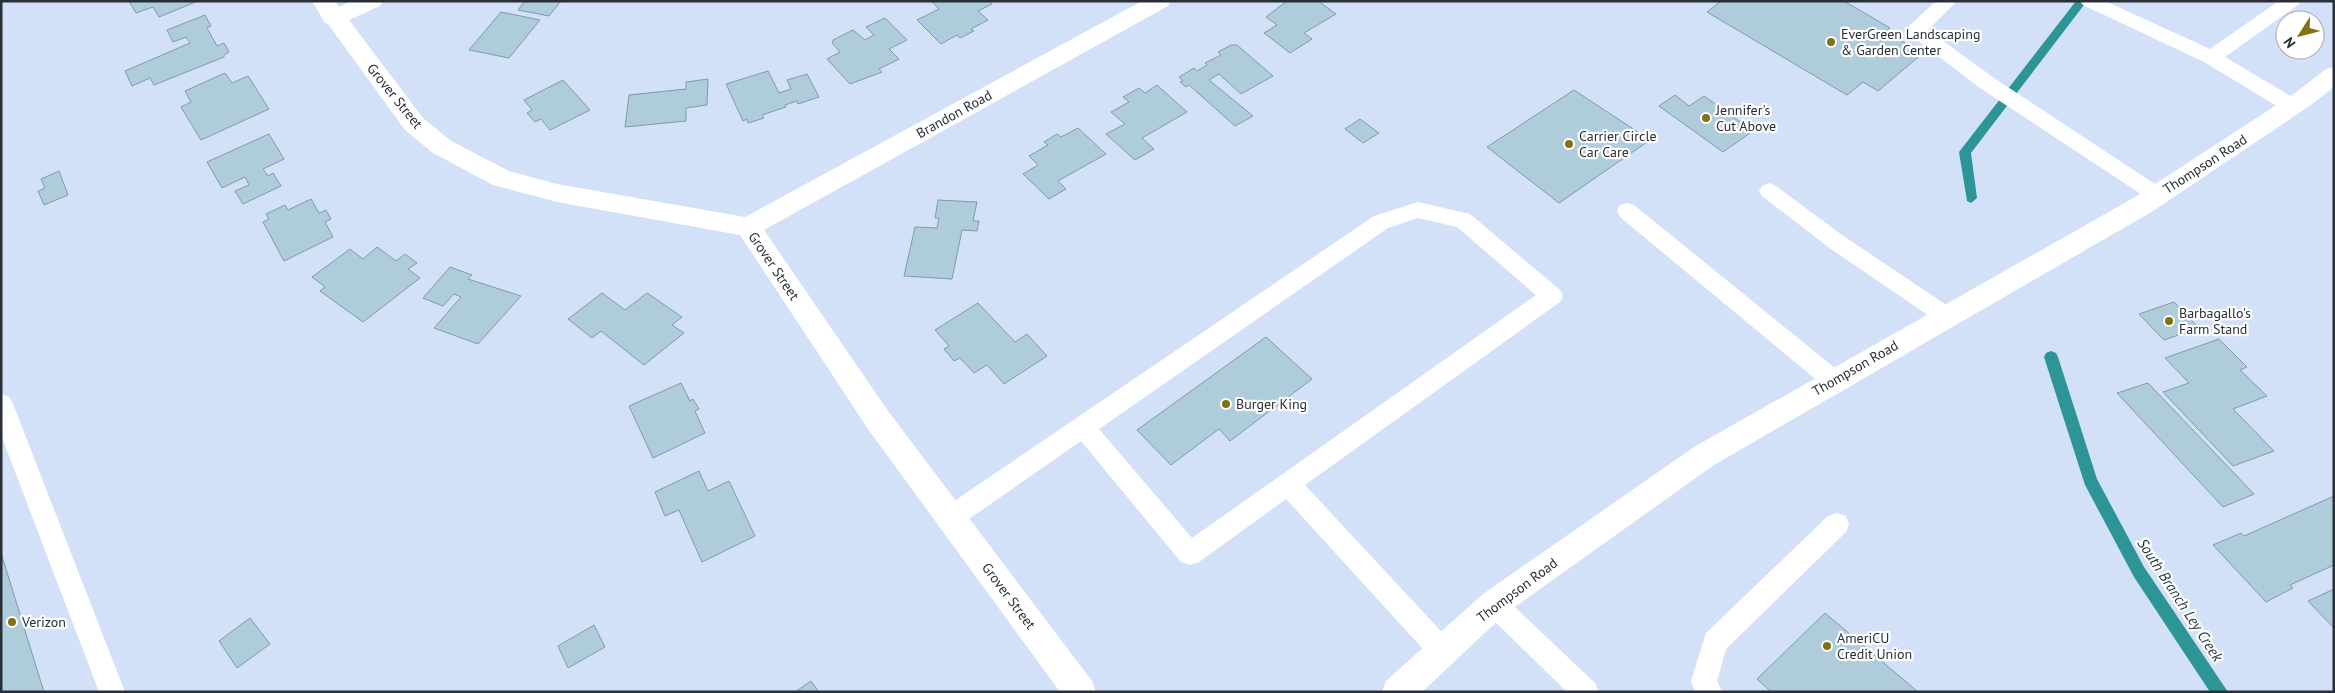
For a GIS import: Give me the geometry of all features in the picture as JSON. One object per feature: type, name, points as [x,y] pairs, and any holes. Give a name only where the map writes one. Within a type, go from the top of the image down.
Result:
[{"type":"street","points":[[328,9],[372,1]]},
{"type":"street","name":"Brandon Road","points":[[748,228],[1160,1]]},
{"type":"street","name":"Grover Street","points":[[328,9],[414,124],[442,147],[502,178],[558,193],[748,228],[878,420],[1080,692]]},
{"type":"street","name":"Thompson Road","points":[[1398,692],[1494,604],[1704,456],[2157,195],[2292,106],[2334,75]]},
{"type":"lane","points":[[1948,1],[1916,30],[1987,83],[2025,106],[2157,195]]},
{"type":"lane","points":[[2211,57],[2292,1]]},
{"type":"lane","points":[[2094,4],[2211,57],[2292,106]]},
{"type":"lane","points":[[1769,191],[1835,241],[1946,316]]},
{"type":"lane","points":[[950,518],[1381,222],[1418,210],[1463,220],[1552,296],[1190,554],[1083,427]]},
{"type":"lane","points":[[1627,211],[1833,380]]},
{"type":"lane","points":[[1,404],[112,692]]},
{"type":"lane","points":[[1288,484],[1442,651]]},
{"type":"lane","points":[[1709,692],[1704,681],[1715,642],[1837,524]]},
{"type":"lane","points":[[1494,604],[1586,692]]},
{"type":"building","points":[[129,1],[198,1],[159,17],[153,7],[136,13]]},
{"type":"building","points":[[525,1],[561,1],[549,16],[518,10]]},
{"type":"building","points":[[931,1],[989,1],[992,4],[978,11],[988,20],[971,29],[974,31],[960,38],[957,35],[941,44],[917,20],[939,9]]},
{"type":"building","points":[[1287,1],[1318,1],[1336,14],[1304,33],[1312,39],[1290,53],[1264,33],[1277,25],[1266,17]]},
{"type":"building","name":"EverGreen Landscaping & Garden Center","points":[[1721,1],[1844,1],[1890,28],[1885,32],[1923,53],[1878,91],[1863,82],[1847,95],[1707,12]]},
{"type":"building","points":[[501,12],[540,20],[509,58],[469,50]]},
{"type":"building","points":[[205,15],[211,26],[207,28],[217,46],[224,43],[229,52],[224,57],[154,85],[150,78],[132,86],[125,71],[190,43],[186,37],[173,42],[167,30]]},
{"type":"building","points":[[885,18],[907,40],[889,49],[899,59],[879,69],[882,72],[850,84],[827,59],[840,52],[832,43],[833,40],[853,30],[865,40],[874,35],[866,27]]},
{"type":"building","points":[[1231,45],[1237,45],[1273,76],[1241,94],[1219,74],[1209,80],[1253,116],[1235,126],[1189,85],[1186,87],[1180,82],[1183,81],[1179,77],[1194,68],[1197,71],[1207,65],[1205,63],[1221,55],[1218,52]]},
{"type":"building","points":[[768,71],[779,93],[791,89],[787,80],[807,74],[819,97],[798,104],[797,101],[785,105],[786,107],[762,115],[764,118],[748,123],[747,119],[743,121],[726,84]]},
{"type":"building","points":[[225,73],[232,83],[248,76],[269,109],[201,140],[181,107],[191,102],[185,91]]},
{"type":"building","points":[[708,79],[707,105],[686,108],[686,121],[625,127],[629,95],[686,89],[686,82]]},
{"type":"building","points":[[563,80],[590,110],[550,130],[541,119],[535,122],[527,113],[532,110],[524,100]]},
{"type":"building","points":[[1157,85],[1187,112],[1142,138],[1154,149],[1135,160],[1106,134],[1125,124],[1111,112],[1129,102],[1123,97],[1139,88],[1145,93]]},
{"type":"building","name":"Carrier Circle Car Care","points":[[1574,90],[1650,140],[1559,203],[1487,147]]},
{"type":"building","name":"Jennifer's Cut Above","points":[[1675,95],[1689,106],[1704,96],[1753,131],[1723,152],[1659,106]]},
{"type":"building","points":[[1360,119],[1379,133],[1363,143],[1345,129]]},
{"type":"building","points":[[1078,128],[1106,154],[1058,181],[1066,189],[1049,199],[1023,174],[1038,165],[1029,156],[1048,145],[1044,142],[1057,134],[1061,137]]},
{"type":"building","points":[[269,134],[284,159],[263,169],[268,176],[273,173],[281,186],[243,204],[235,191],[249,185],[245,177],[222,188],[207,162]]},
{"type":"building","points":[[59,171],[68,195],[44,205],[38,191],[45,188],[41,179]]},
{"type":"building","points":[[311,199],[319,213],[326,210],[331,219],[325,222],[333,237],[284,261],[263,222],[269,219],[266,214],[285,205],[288,210]]},
{"type":"building","points":[[938,200],[977,202],[973,221],[979,221],[977,231],[962,230],[952,279],[904,276],[915,227],[937,228],[939,218],[935,218]]},
{"type":"building","points":[[377,247],[396,261],[405,254],[417,263],[408,269],[420,278],[363,322],[320,291],[325,287],[312,277],[350,249],[363,259]]},
{"type":"building","points":[[450,267],[472,275],[468,279],[521,296],[478,344],[434,328],[461,297],[454,294],[443,306],[423,298]]},
{"type":"building","points":[[602,293],[625,310],[647,293],[682,317],[672,325],[684,333],[644,365],[601,331],[592,338],[568,319]]},
{"type":"building","name":"Barbagallo's Farm Stand","points":[[2174,302],[2199,328],[2164,340],[2139,314]]},
{"type":"building","points":[[978,303],[1015,342],[1027,334],[1047,356],[1004,384],[987,365],[974,373],[960,358],[954,361],[944,349],[949,346],[935,330]]},
{"type":"building","name":"Burger King","points":[[1266,337],[1312,379],[1230,441],[1219,429],[1171,465],[1137,430]]},
{"type":"building","points":[[2219,339],[2247,367],[2240,370],[2267,396],[2233,409],[2274,451],[2233,466],[2163,392],[2189,383],[2165,358]]},
{"type":"building","points":[[681,383],[690,401],[693,399],[699,409],[695,411],[705,433],[653,458],[629,406]]},
{"type":"building","points":[[2148,383],[2254,494],[2223,507],[2117,393]]},
{"type":"building","points":[[699,471],[708,491],[729,481],[755,536],[702,562],[679,510],[665,516],[655,492]]},
{"type":"building","points":[[2334,496],[2334,565],[2290,585],[2293,588],[2266,602],[2213,545],[2241,533],[2244,536]]},
{"type":"building","name":"Verizon","points":[[1,553],[44,692],[1,692]]},
{"type":"building","points":[[2334,589],[2334,628],[2308,601]]},
{"type":"building","name":"AmeriCU Credit Union","points":[[1825,613],[1918,692],[1771,692],[1757,679]]},
{"type":"building","points":[[250,618],[270,644],[237,668],[219,641]]},
{"type":"building","points":[[594,625],[605,647],[568,668],[558,646]]},
{"type":"building","points":[[811,681],[819,692],[795,692]]},
{"type":"waterway","name":"South Branch Ley Creek","points":[[1971,198],[1965,152],[2082,1]]},
{"type":"waterway","name":"South Branch Ley Creek","points":[[2051,357],[2090,480],[2139,572],[2220,692]]},
{"type":"place","name":"EverGreen Landscaping & Garden Center","points":[[1831,42]]},
{"type":"place","name":"Jennifer's Cut Above","points":[[1706,118]]},
{"type":"place","name":"Carrier Circle Car Care","points":[[1569,144]]},
{"type":"place","name":"Barbagallo's Farm Stand","points":[[2169,321]]},
{"type":"place","name":"Burger King","points":[[1226,404]]},
{"type":"place","name":"Verizon","points":[[12,622]]},
{"type":"place","name":"AmeriCU Credit Union","points":[[1827,646]]}]
